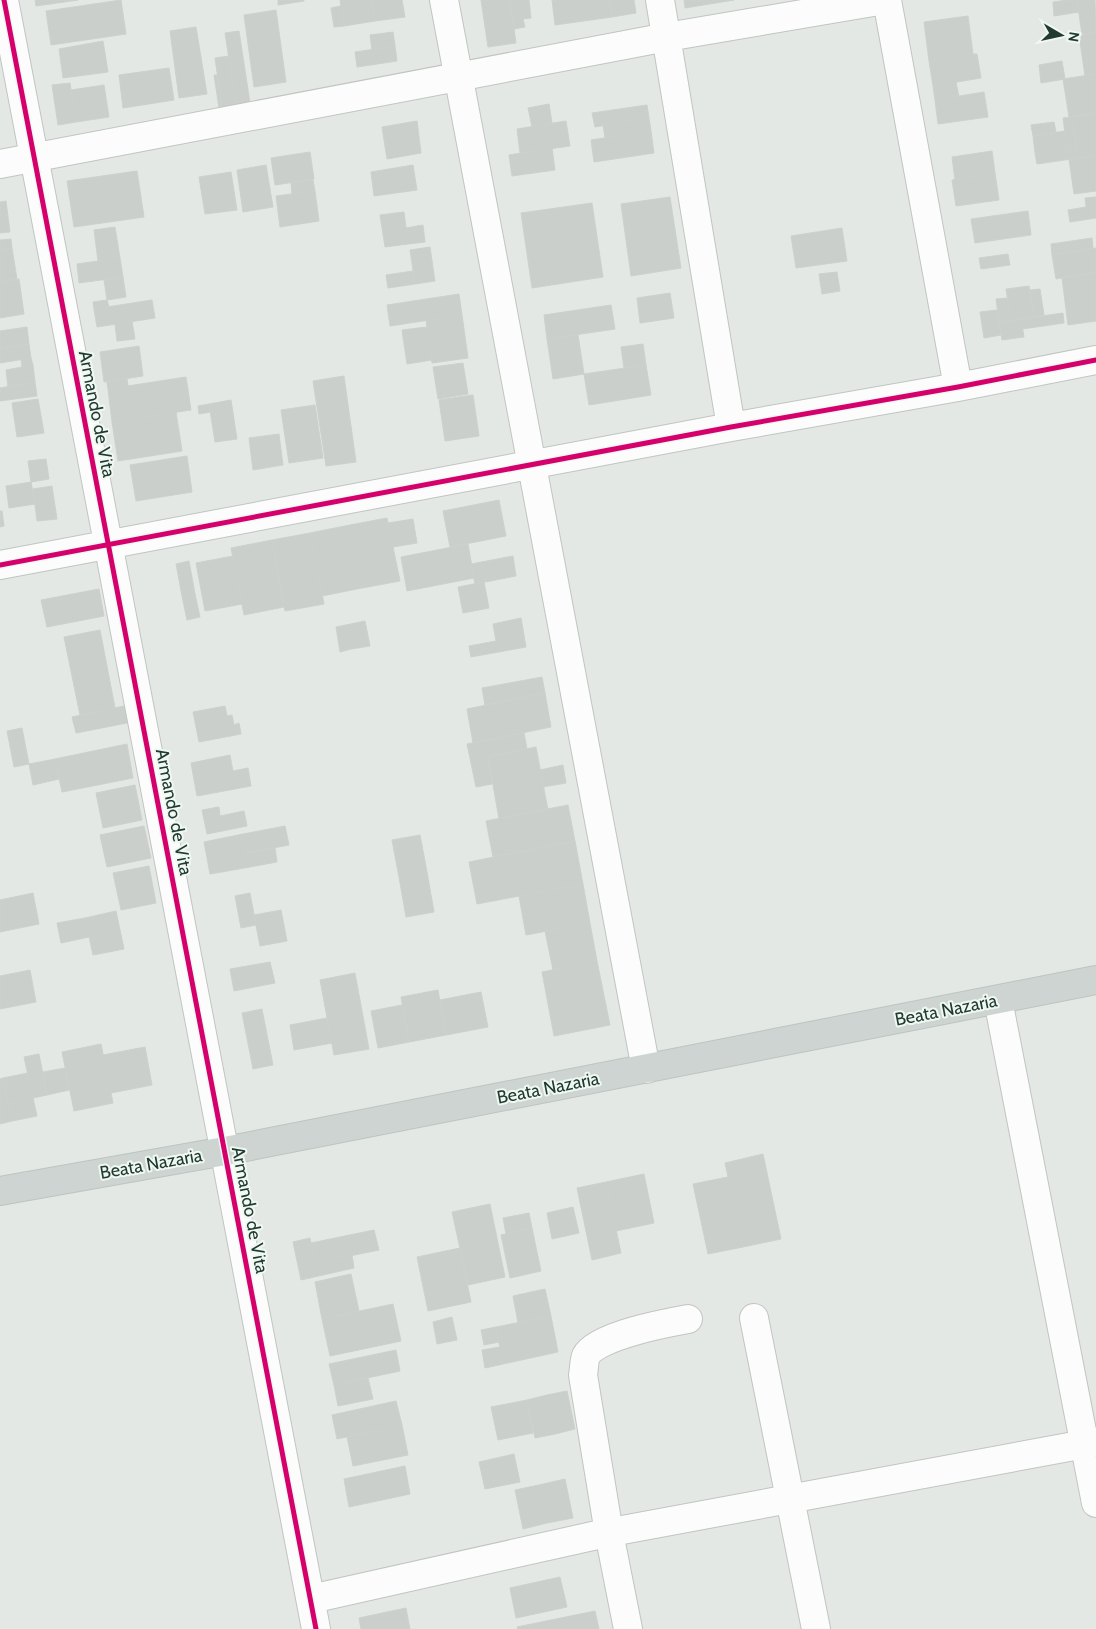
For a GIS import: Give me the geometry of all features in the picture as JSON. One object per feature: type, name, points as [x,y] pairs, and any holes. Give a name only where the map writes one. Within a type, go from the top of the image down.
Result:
[{"type":"main road","name":"Beata Nazaria","points":[[0,1191],[225,1151],[1096,980]]},
{"type":"street","name":"Armando de Vita","points":[[4,0],[316,1629]]},
{"type":"street","points":[[444,0],[646,1069]]},
{"type":"street","points":[[660,0],[731,427]]},
{"type":"street","points":[[0,164],[667,37],[886,0],[958,387]]},
{"type":"street","points":[[0,565],[531,464],[958,387],[1096,360]]},
{"type":"street","points":[[998,1000],[1090,1443],[1096,1503]]},
{"type":"street","points":[[754,1318],[816,1629]]},
{"type":"street","points":[[628,1629],[609,1533],[583,1375],[586,1356],[594,1347],[611,1338],[664,1323],[688,1319]]},
{"type":"street","points":[[311,1599],[609,1533],[1090,1443]]},
{"type":"building","points":[[35,0],[78,0],[36,6]]},
{"type":"building","points":[[121,0],[126,34],[51,45],[46,11]]},
{"type":"building","points":[[278,0],[304,0],[304,1],[278,5]]},
{"type":"building","points":[[340,0],[372,0],[375,21],[344,26]]},
{"type":"building","points":[[372,0],[402,0],[405,17],[375,21]]},
{"type":"building","points":[[481,0],[510,0],[516,43],[488,47]]},
{"type":"building","points":[[510,0],[529,0],[531,18],[523,19],[525,27],[514,29]]},
{"type":"building","points":[[552,0],[609,0],[612,17],[555,25]]},
{"type":"building","points":[[609,0],[634,0],[636,13],[612,17]]},
{"type":"building","points":[[684,0],[734,0],[685,8]]},
{"type":"building","points":[[1077,0],[1079,12],[1054,16],[1053,2]]},
{"type":"building","points":[[1077,0],[1095,0],[1096,32],[1082,35]]},
{"type":"building","points":[[341,6],[344,26],[334,27],[331,8]]},
{"type":"building","points":[[276,10],[286,82],[254,87],[244,15]]},
{"type":"building","points":[[968,16],[973,54],[929,61],[924,22]]},
{"type":"building","points":[[196,27],[207,94],[179,98],[170,31]]},
{"type":"building","points":[[239,31],[250,103],[236,105],[225,33]]},
{"type":"building","points":[[393,32],[395,46],[372,50],[370,35]]},
{"type":"building","points":[[1096,32],[1096,74],[1085,76],[1079,35]]},
{"type":"building","points":[[103,41],[108,72],[63,78],[59,49]]},
{"type":"building","points":[[395,46],[397,61],[357,67],[355,52]]},
{"type":"building","points":[[977,54],[981,78],[933,86],[929,61]]},
{"type":"building","points":[[229,56],[236,105],[222,107],[215,58]]},
{"type":"building","points":[[1062,61],[1065,79],[1041,83],[1039,65]]},
{"type":"building","points":[[169,68],[174,100],[123,108],[119,75]]},
{"type":"building","points":[[1096,74],[1096,113],[1069,117],[1063,79]]},
{"type":"building","points":[[214,75],[217,75],[222,107],[219,108]]},
{"type":"building","points":[[956,82],[959,97],[935,100],[933,86]]},
{"type":"building","points":[[70,83],[76,122],[58,125],[52,85]]},
{"type":"building","points":[[104,85],[109,117],[76,122],[71,90]]},
{"type":"building","points":[[984,92],[988,117],[938,124],[935,100]]},
{"type":"building","points":[[549,104],[552,123],[532,127],[528,108]]},
{"type":"building","points":[[647,105],[649,118],[595,127],[592,113]]},
{"type":"building","points":[[1096,113],[1096,156],[1078,158],[1072,117]]},
{"type":"building","points":[[1072,117],[1076,146],[1067,148],[1063,118]]},
{"type":"building","points":[[649,118],[651,131],[605,138],[603,125]]},
{"type":"building","points":[[417,121],[421,153],[387,159],[382,127]]},
{"type":"building","points":[[566,121],[570,146],[520,153],[517,129]]},
{"type":"building","points":[[1054,122],[1056,132],[1033,136],[1031,125]]},
{"type":"building","points":[[651,131],[654,153],[594,162],[591,140]]},
{"type":"building","points":[[1065,131],[1067,148],[1035,153],[1033,136]]},
{"type":"building","points":[[1076,146],[1078,158],[1037,164],[1035,153]]},
{"type":"building","points":[[552,148],[555,170],[512,176],[509,155]]},
{"type":"building","points":[[992,151],[995,173],[955,180],[952,157]]},
{"type":"building","points":[[310,152],[314,179],[275,185],[271,158]]},
{"type":"building","points":[[1096,156],[1096,191],[1074,194],[1069,159]]},
{"type":"building","points":[[266,165],[273,207],[243,212],[237,170]]},
{"type":"building","points":[[413,165],[417,190],[374,196],[371,172]]},
{"type":"building","points":[[137,171],[144,217],[74,227],[67,181]]},
{"type":"building","points":[[231,172],[237,210],[205,214],[199,177]]},
{"type":"building","points":[[995,173],[999,200],[956,206],[952,180]]},
{"type":"building","points":[[313,180],[315,191],[292,194],[291,183]]},
{"type":"building","points":[[315,191],[319,221],[280,227],[276,196]]},
{"type":"building","points":[[670,197],[681,268],[631,276],[621,204]]},
{"type":"building","points":[[1096,197],[1096,218],[1070,222],[1068,210],[1086,207],[1085,198]]},
{"type":"building","points":[[6,201],[10,232],[0,233],[0,202]]},
{"type":"building","points":[[592,203],[603,277],[532,288],[521,213]]},
{"type":"building","points":[[1028,211],[1031,235],[975,243],[971,219]]},
{"type":"building","points":[[404,212],[408,244],[385,247],[380,215]]},
{"type":"building","points":[[423,225],[425,242],[408,244],[406,228]]},
{"type":"building","points":[[115,227],[120,258],[98,261],[94,230]]},
{"type":"building","points":[[842,228],[847,261],[796,268],[791,236]]},
{"type":"building","points":[[1092,238],[1093,248],[1052,255],[1051,244]]},
{"type":"building","points":[[11,239],[12,248],[0,250],[0,240]]},
{"type":"building","points":[[430,247],[435,281],[415,284],[410,250]]},
{"type":"building","points":[[12,248],[17,279],[0,282],[0,250]]},
{"type":"building","points":[[1096,248],[1096,272],[1056,279],[1052,255]]},
{"type":"building","points":[[1008,254],[1010,265],[981,269],[979,258]]},
{"type":"building","points":[[120,258],[123,277],[79,283],[77,264]]},
{"type":"building","points":[[413,271],[415,284],[388,288],[386,275]]},
{"type":"building","points":[[837,272],[840,291],[822,294],[819,274]]},
{"type":"building","points":[[1096,272],[1096,321],[1068,325],[1062,278]]},
{"type":"building","points":[[123,277],[126,297],[107,300],[104,280]]},
{"type":"building","points":[[19,279],[24,314],[0,318],[0,282]]},
{"type":"building","points":[[1029,286],[1034,317],[1011,321],[1006,289]]},
{"type":"building","points":[[1040,289],[1044,315],[1034,317],[1030,290]]},
{"type":"building","points":[[670,293],[674,318],[640,323],[637,298]]},
{"type":"building","points":[[459,294],[462,315],[390,326],[387,305]]},
{"type":"building","points":[[1008,298],[1011,321],[999,322],[996,299]]},
{"type":"building","points":[[107,300],[109,307],[94,309],[93,302]]},
{"type":"building","points":[[152,300],[155,318],[97,327],[94,309]]},
{"type":"building","points":[[611,305],[615,329],[547,339],[544,315]]},
{"type":"building","points":[[997,310],[999,322],[982,325],[980,312]]},
{"type":"building","points":[[1063,313],[1064,323],[1022,329],[1021,319]]},
{"type":"building","points":[[462,315],[468,358],[432,363],[426,320]]},
{"type":"building","points":[[1021,319],[1024,337],[1002,340],[999,322]]},
{"type":"building","points":[[132,321],[135,339],[117,341],[115,324]]},
{"type":"building","points":[[999,322],[1001,335],[984,338],[982,325]]},
{"type":"building","points":[[27,327],[29,344],[0,349],[0,331]]},
{"type":"building","points":[[427,327],[432,360],[407,364],[402,330]]},
{"type":"building","points":[[578,335],[584,374],[553,379],[547,339]]},
{"type":"building","points":[[29,344],[31,358],[0,363],[0,349]]},
{"type":"building","points":[[643,344],[646,365],[624,368],[621,347]]},
{"type":"building","points":[[139,346],[143,376],[104,382],[100,352]]},
{"type":"building","points":[[31,358],[33,365],[22,367],[21,359]]},
{"type":"building","points":[[463,363],[468,394],[438,399],[433,367]]},
{"type":"building","points":[[33,365],[35,382],[8,387],[6,370]]},
{"type":"building","points":[[646,365],[651,395],[589,405],[584,374]]},
{"type":"building","points":[[344,376],[356,462],[326,466],[313,381]]},
{"type":"building","points":[[186,377],[191,410],[112,422],[108,389]]},
{"type":"building","points":[[127,379],[128,386],[108,389],[107,382]]},
{"type":"building","points":[[35,382],[37,396],[0,401],[0,388]]},
{"type":"building","points":[[473,395],[479,436],[445,441],[439,400]]},
{"type":"building","points":[[38,399],[44,433],[17,437],[12,403]]},
{"type":"building","points":[[231,400],[237,439],[215,442],[209,404]]},
{"type":"building","points":[[209,404],[211,412],[199,414],[198,406]]},
{"type":"building","points":[[315,405],[323,458],[289,463],[281,410]]},
{"type":"building","points":[[176,412],[182,451],[118,461],[112,422]]},
{"type":"building","points":[[279,434],[283,465],[253,470],[249,438]]},
{"type":"building","points":[[187,456],[192,492],[136,501],[130,465]]},
{"type":"building","points":[[46,459],[49,479],[31,482],[28,461]]},
{"type":"building","points":[[31,482],[35,504],[9,508],[6,486]]},
{"type":"building","points":[[52,486],[57,519],[37,521],[33,489]]},
{"type":"building","points":[[499,500],[506,536],[450,547],[443,511]]},
{"type":"building","points":[[0,511],[2,511],[4,526],[0,527]]},
{"type":"building","points":[[387,518],[400,581],[362,588],[350,525]]},
{"type":"building","points":[[413,519],[417,543],[393,547],[388,523]]},
{"type":"building","points":[[350,525],[362,588],[322,596],[310,533]]},
{"type":"building","points":[[310,533],[324,604],[285,611],[272,540]]},
{"type":"building","points":[[272,540],[284,607],[244,615],[231,548]]},
{"type":"building","points":[[468,544],[474,578],[407,591],[401,557]]},
{"type":"building","points":[[233,556],[242,604],[205,611],[196,563]]},
{"type":"building","points":[[513,556],[516,576],[475,584],[471,564]]},
{"type":"building","points":[[189,561],[195,594],[182,596],[176,564]]},
{"type":"building","points":[[484,582],[489,608],[463,613],[458,587]]},
{"type":"building","points":[[99,589],[104,616],[47,627],[41,600]]},
{"type":"building","points":[[195,594],[200,617],[187,620],[182,596]]},
{"type":"building","points":[[521,618],[526,647],[471,657],[469,646],[496,641],[493,624]]},
{"type":"building","points":[[365,621],[370,646],[351,649],[346,625]]},
{"type":"building","points":[[346,625],[351,649],[340,652],[336,627]]},
{"type":"building","points":[[100,630],[115,708],[80,715],[64,637]]},
{"type":"building","points":[[542,677],[545,693],[485,705],[482,688]]},
{"type":"building","points":[[545,693],[551,727],[473,743],[467,709]]},
{"type":"building","points":[[124,706],[127,723],[76,733],[72,717]]},
{"type":"building","points":[[225,706],[227,716],[232,715],[234,725],[239,723],[241,734],[199,742],[193,712]]},
{"type":"building","points":[[22,728],[29,764],[14,767],[7,731]]},
{"type":"building","points":[[524,733],[527,749],[488,757],[492,784],[476,787],[467,744]]},
{"type":"building","points":[[127,744],[133,778],[62,792],[55,759]]},
{"type":"building","points":[[536,747],[548,810],[499,819],[488,757]]},
{"type":"building","points":[[230,755],[233,771],[248,768],[251,786],[197,796],[191,763]]},
{"type":"building","points":[[55,759],[59,779],[33,785],[29,764]]},
{"type":"building","points":[[563,765],[566,783],[543,787],[540,770]]},
{"type":"building","points":[[135,785],[142,820],[103,828],[96,793]]},
{"type":"building","points":[[568,805],[575,841],[493,857],[486,821]]},
{"type":"building","points":[[219,807],[220,816],[244,811],[247,826],[207,834],[202,810]]},
{"type":"building","points":[[144,826],[151,858],[107,867],[100,835]]},
{"type":"building","points":[[285,826],[289,845],[247,853],[243,834]]},
{"type":"building","points":[[243,834],[250,867],[210,874],[204,842]]},
{"type":"building","points":[[420,835],[427,872],[399,877],[392,840]]},
{"type":"building","points":[[575,841],[583,884],[477,904],[469,862]]},
{"type":"building","points":[[275,848],[277,862],[250,867],[247,853]]},
{"type":"building","points":[[149,866],[156,903],[121,910],[113,873]]},
{"type":"building","points":[[427,872],[434,912],[406,917],[399,877]]},
{"type":"building","points":[[583,884],[590,923],[526,935],[519,896]]},
{"type":"building","points":[[33,893],[39,924],[0,932],[0,900]]},
{"type":"building","points":[[250,893],[256,925],[241,928],[235,896]]},
{"type":"building","points":[[281,910],[287,941],[260,946],[254,915]]},
{"type":"building","points":[[116,911],[124,949],[93,955],[85,918]]},
{"type":"building","points":[[85,918],[89,937],[61,943],[57,923]]},
{"type":"building","points":[[590,923],[597,961],[553,970],[545,931]]},
{"type":"building","points":[[597,961],[610,1025],[554,1036],[542,972]]},
{"type":"building","points":[[270,962],[275,983],[234,991],[230,969]]},
{"type":"building","points":[[30,970],[36,1002],[0,1009],[0,976]]},
{"type":"building","points":[[355,973],[369,1049],[334,1055],[320,980]]},
{"type":"building","points":[[438,990],[446,1035],[409,1042],[401,997]]},
{"type":"building","points":[[481,992],[488,1027],[446,1035],[440,1000]]},
{"type":"building","points":[[402,1005],[409,1042],[378,1048],[371,1011]]},
{"type":"building","points":[[262,1009],[273,1065],[253,1069],[242,1013]]},
{"type":"building","points":[[327,1018],[332,1043],[294,1050],[290,1025]]},
{"type":"building","points":[[101,1044],[113,1103],[74,1111],[62,1052]]},
{"type":"building","points":[[145,1047],[152,1085],[111,1093],[103,1055]]},
{"type":"building","points":[[39,1054],[47,1095],[33,1098],[24,1057]]},
{"type":"building","points":[[65,1068],[69,1090],[47,1095],[43,1072]]},
{"type":"building","points":[[28,1073],[33,1098],[8,1103],[3,1078]]},
{"type":"building","points":[[3,1078],[12,1121],[0,1124],[0,1079]]},
{"type":"building","points":[[33,1098],[37,1116],[12,1121],[8,1103]]},
{"type":"building","points":[[763,1154],[781,1239],[743,1247],[725,1163]]},
{"type":"building","points":[[644,1174],[654,1223],[616,1231],[606,1182]]},
{"type":"building","points":[[728,1177],[743,1247],[708,1254],[693,1184]]},
{"type":"building","points":[[606,1182],[621,1253],[592,1260],[577,1188]]},
{"type":"building","points":[[490,1204],[505,1277],[468,1285],[452,1212]]},
{"type":"building","points":[[573,1207],[579,1233],[552,1239],[547,1213]]},
{"type":"building","points":[[529,1213],[532,1228],[506,1234],[503,1218]]},
{"type":"building","points":[[532,1228],[541,1271],[510,1278],[501,1235]]},
{"type":"building","points":[[374,1230],[379,1250],[315,1263],[311,1243]]},
{"type":"building","points":[[310,1238],[315,1263],[352,1255],[354,1268],[301,1280],[293,1242]]},
{"type":"building","points":[[460,1248],[471,1302],[428,1311],[417,1257]]},
{"type":"building","points":[[351,1274],[359,1311],[322,1319],[315,1282]]},
{"type":"building","points":[[545,1289],[551,1316],[518,1323],[513,1296]]},
{"type":"building","points":[[393,1304],[401,1341],[330,1356],[322,1319]]},
{"type":"building","points":[[551,1316],[558,1352],[503,1364],[496,1327]]},
{"type":"building","points":[[452,1317],[457,1340],[437,1344],[433,1322]]},
{"type":"building","points":[[496,1327],[499,1342],[484,1345],[481,1330]]},
{"type":"building","points":[[500,1347],[503,1364],[485,1368],[482,1350]]},
{"type":"building","points":[[396,1350],[400,1371],[334,1385],[329,1364]]},
{"type":"building","points":[[368,1378],[373,1399],[338,1406],[334,1385]]},
{"type":"building","points":[[567,1391],[575,1429],[555,1434],[547,1395]]},
{"type":"building","points":[[547,1395],[555,1434],[535,1438],[527,1400]]},
{"type":"building","points":[[527,1400],[533,1433],[498,1440],[491,1407]]},
{"type":"building","points":[[396,1401],[402,1425],[337,1439],[332,1415]]},
{"type":"building","points":[[402,1425],[408,1455],[353,1466],[347,1437]]},
{"type":"building","points":[[514,1454],[520,1482],[485,1489],[479,1462]]},
{"type":"building","points":[[405,1466],[410,1494],[349,1507],[344,1479]]},
{"type":"building","points":[[565,1479],[573,1518],[547,1523],[539,1485]]},
{"type":"building","points":[[539,1485],[547,1523],[523,1529],[515,1490]]},
{"type":"building","points":[[560,1577],[567,1607],[516,1618],[510,1588]]},
{"type":"building","points":[[406,1608],[410,1629],[361,1629],[359,1618]]},
{"type":"building","points":[[595,1611],[599,1629],[518,1629],[517,1627]]},
{"type":"cycle path","points":[[4,0],[316,1629]]},
{"type":"cycle path","points":[[0,565],[1096,360]]}]
